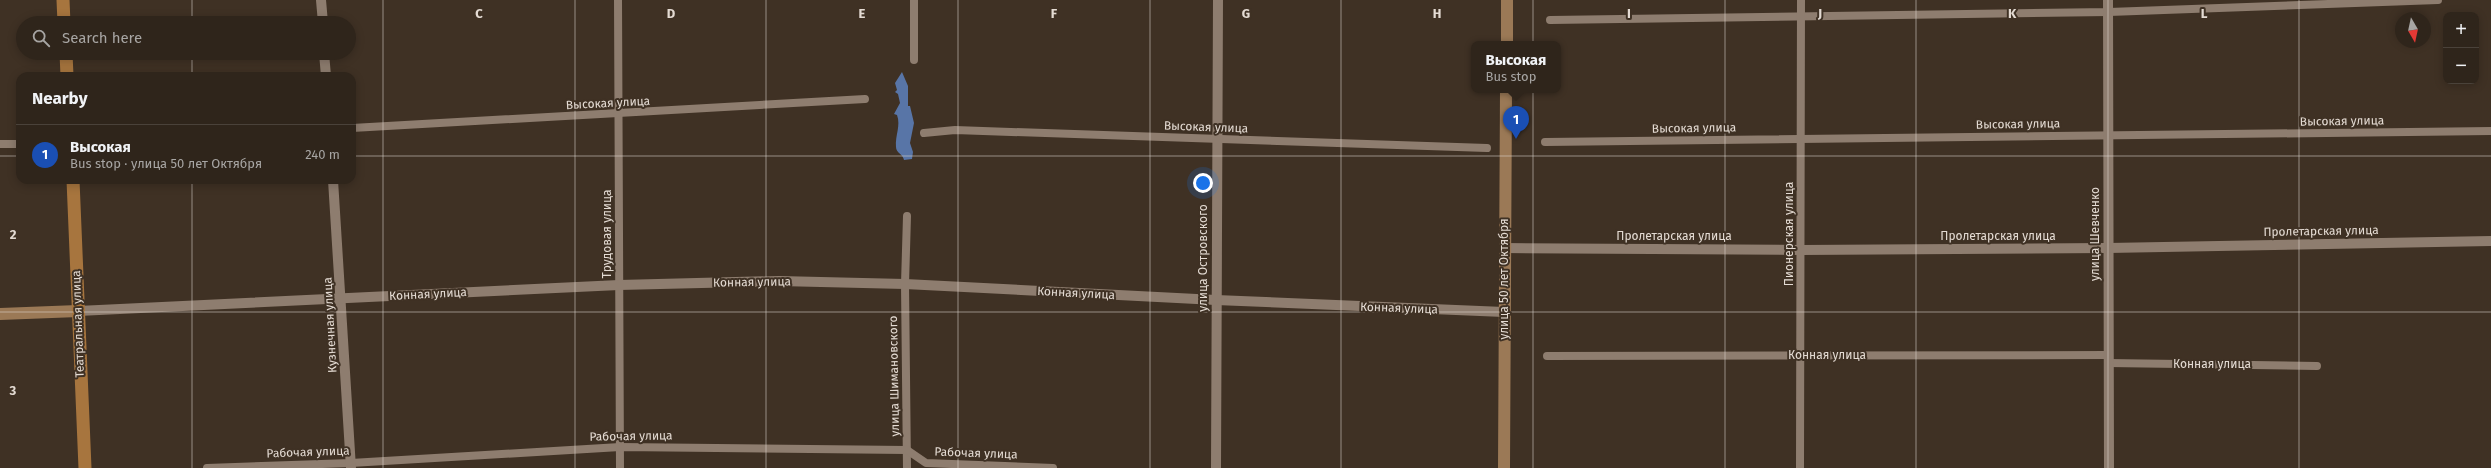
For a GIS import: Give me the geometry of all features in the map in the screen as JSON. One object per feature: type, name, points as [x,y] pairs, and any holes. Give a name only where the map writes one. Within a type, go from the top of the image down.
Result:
[{"type":"main road","points":[[63,0],[64,16]]},
{"type":"main road","points":[[1507,0],[1507,41]]},
{"type":"main road","points":[[66,60],[67,72]]},
{"type":"main road","name":"улица 50 лет Октября","points":[[1504,468],[1506,93]]},
{"type":"main road","name":"Театральная улица","points":[[72,184],[85,468]]},
{"type":"main road","name":"Конная улица","points":[[0,314],[78,311]]},
{"type":"street","points":[[321,0],[322,16]]},
{"type":"street","name":"Трудовая улица","points":[[618,0],[620,468]]},
{"type":"street","points":[[914,0],[914,60]]},
{"type":"street","name":"улица Островского","points":[[1216,468],[1216,139],[1218,0]]},
{"type":"street","name":"Пионерская улица","points":[[1800,468],[1801,0]]},
{"type":"street","name":"улица Шевченко","points":[[2108,0],[2107,135],[2109,468]]},
{"type":"street","points":[[1550,20],[2109,12],[2438,0]]},
{"type":"street","points":[[325,60],[326,72]]},
{"type":"street","name":"Высокая улица","points":[[356,128],[865,99]]},
{"type":"street","name":"Высокая улица","points":[[924,133],[955,130],[1487,148]]},
{"type":"street","name":"Высокая улица","points":[[1545,142],[2491,131]]},
{"type":"street","points":[[0,144],[16,144]]},
{"type":"street","name":"Кузнечная улица","points":[[333,184],[342,298],[351,465]]},
{"type":"street","name":"улица Шимановского","points":[[907,216],[905,284],[907,468]]},
{"type":"street","name":"Пролетарская улица","points":[[1504,248],[1801,250],[2108,248],[2491,241]]},
{"type":"street","name":"Конная улица","points":[[78,311],[619,285],[779,280],[905,284],[1216,300],[1504,312]]},
{"type":"street","name":"Конная улица","points":[[1547,356],[1800,355],[2108,359],[2317,366]]},
{"type":"street","name":"Рабочая улица","points":[[207,468],[351,465],[620,447],[907,450],[926,463],[1052,468]]},
{"type":"water","points":[[902,72],[908,86],[908,106],[910,106],[914,123],[910,143],[913,152],[912,159],[904,160],[896,149],[898,119],[897,115],[894,114],[900,103],[898,94],[895,92],[897,90],[895,83]]},
{"type":"place","name":"Высокая","points":[[1516,139]]}]
